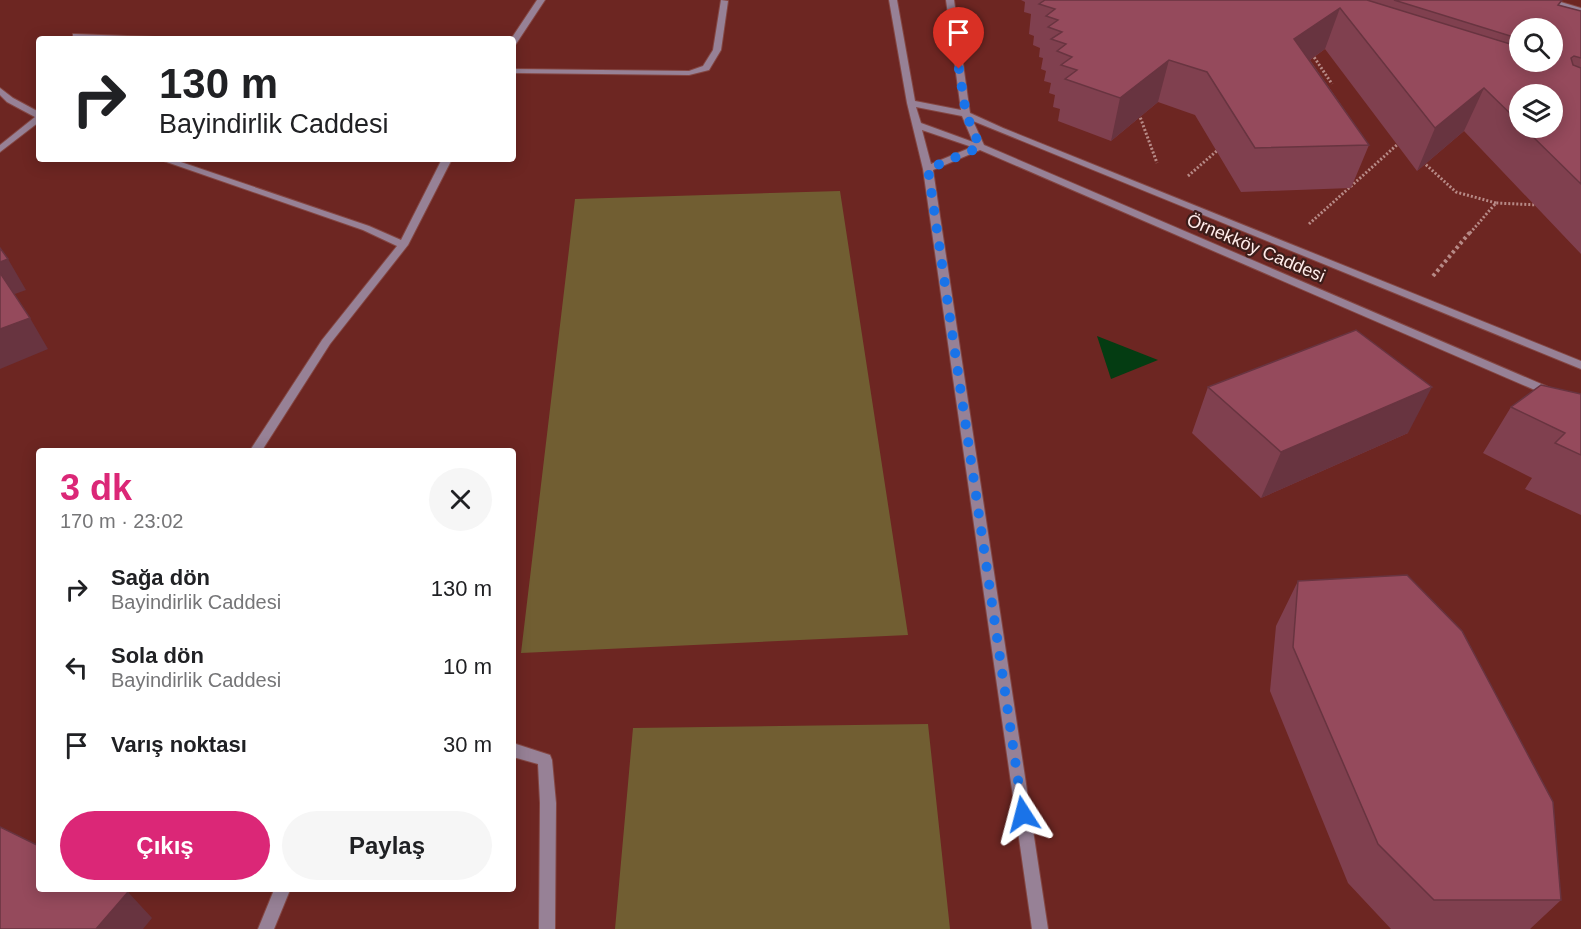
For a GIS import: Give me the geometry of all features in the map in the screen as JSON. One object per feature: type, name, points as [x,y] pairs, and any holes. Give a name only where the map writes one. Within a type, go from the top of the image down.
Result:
[{"type":"street","points":[[516,38],[541,0]]},
{"type":"street","points":[[893,0],[911,103],[928,169],[1040,929]]},
{"type":"street","points":[[928,169],[980,147],[966,114],[950,0]]},
{"type":"street","points":[[1546,0],[1581,10]]},
{"type":"street","points":[[516,71],[689,73],[706,68],[717,50],[724,1]]},
{"type":"street","points":[[0,91],[10,100],[36,114]]},
{"type":"street","name":"Örnekköy Caddesi","points":[[911,103],[966,114],[999,130],[1415,296],[1581,365]]},
{"type":"street","points":[[0,149],[36,119]]},
{"type":"street","name":"Örnekköy Caddesi","points":[[916,125],[980,147],[1581,406]]},
{"type":"street","points":[[172,162],[366,228],[403,245]]},
{"type":"street","points":[[258,448],[326,342],[403,245],[445,162]]},
{"type":"street","points":[[516,751],[545,760],[548,803],[547,929]]},
{"type":"street","points":[[266,929],[281,892]]},
{"type":"path","points":[[1306,45],[1332,84]]},
{"type":"path","points":[[1138,110],[1169,199]]},
{"type":"path","points":[[1285,246],[1400,142],[1408,149]]},
{"type":"path","points":[[1184,205],[1183,180],[1226,143]]},
{"type":"path","points":[[1416,156],[1456,192],[1496,203],[1542,205]]},
{"type":"path","points":[[1415,296],[1496,203]]},
{"type":"shaded area","points":[[840,191],[908,635],[521,653],[575,199]]},
{"type":"shaded area","points":[[1097,336],[1158,360],[1111,379]]},
{"type":"shaded area","points":[[928,724],[950,929],[615,929],[633,728]]},
{"type":"building","points":[[1045,0],[1367,0],[1509,44],[1509,72],[1563,72],[1563,18],[1509,18],[1509,36],[1394,0],[1562,0],[1558,5],[1581,11],[1581,58],[1574,56],[1571,58],[1573,65],[1581,68],[1581,184],[1534,138],[1563,138],[1563,84],[1509,84],[1509,112],[1484,88],[1435,128],[1340,8],[1294,39],[1369,145],[1255,148],[1207,72],[1169,60],[1120,98],[1065,79],[1077,70],[1061,65],[1072,57],[1057,51],[1066,44],[1051,39],[1062,32],[1048,27],[1058,20],[1046,16],[1055,9],[1039,4]]},
{"type":"building","points":[[0,248],[8,259],[0,262]]},
{"type":"building","points":[[0,273],[30,318],[0,329]]},
{"type":"building","points":[[1356,330],[1432,387],[1281,452],[1208,387]]},
{"type":"building","points":[[1541,385],[1581,394],[1581,455],[1555,443],[1565,433],[1511,407]]},
{"type":"building","points":[[1407,575],[1462,631],[1553,802],[1561,900],[1434,900],[1378,844],[1293,647],[1298,581]]},
{"type":"building","points":[[0,827],[36,845],[36,892],[128,892],[96,929],[0,929]]},
{"type":"route","points":[[959,69],[966,114],[980,147],[928,169],[1023,814]]}]
